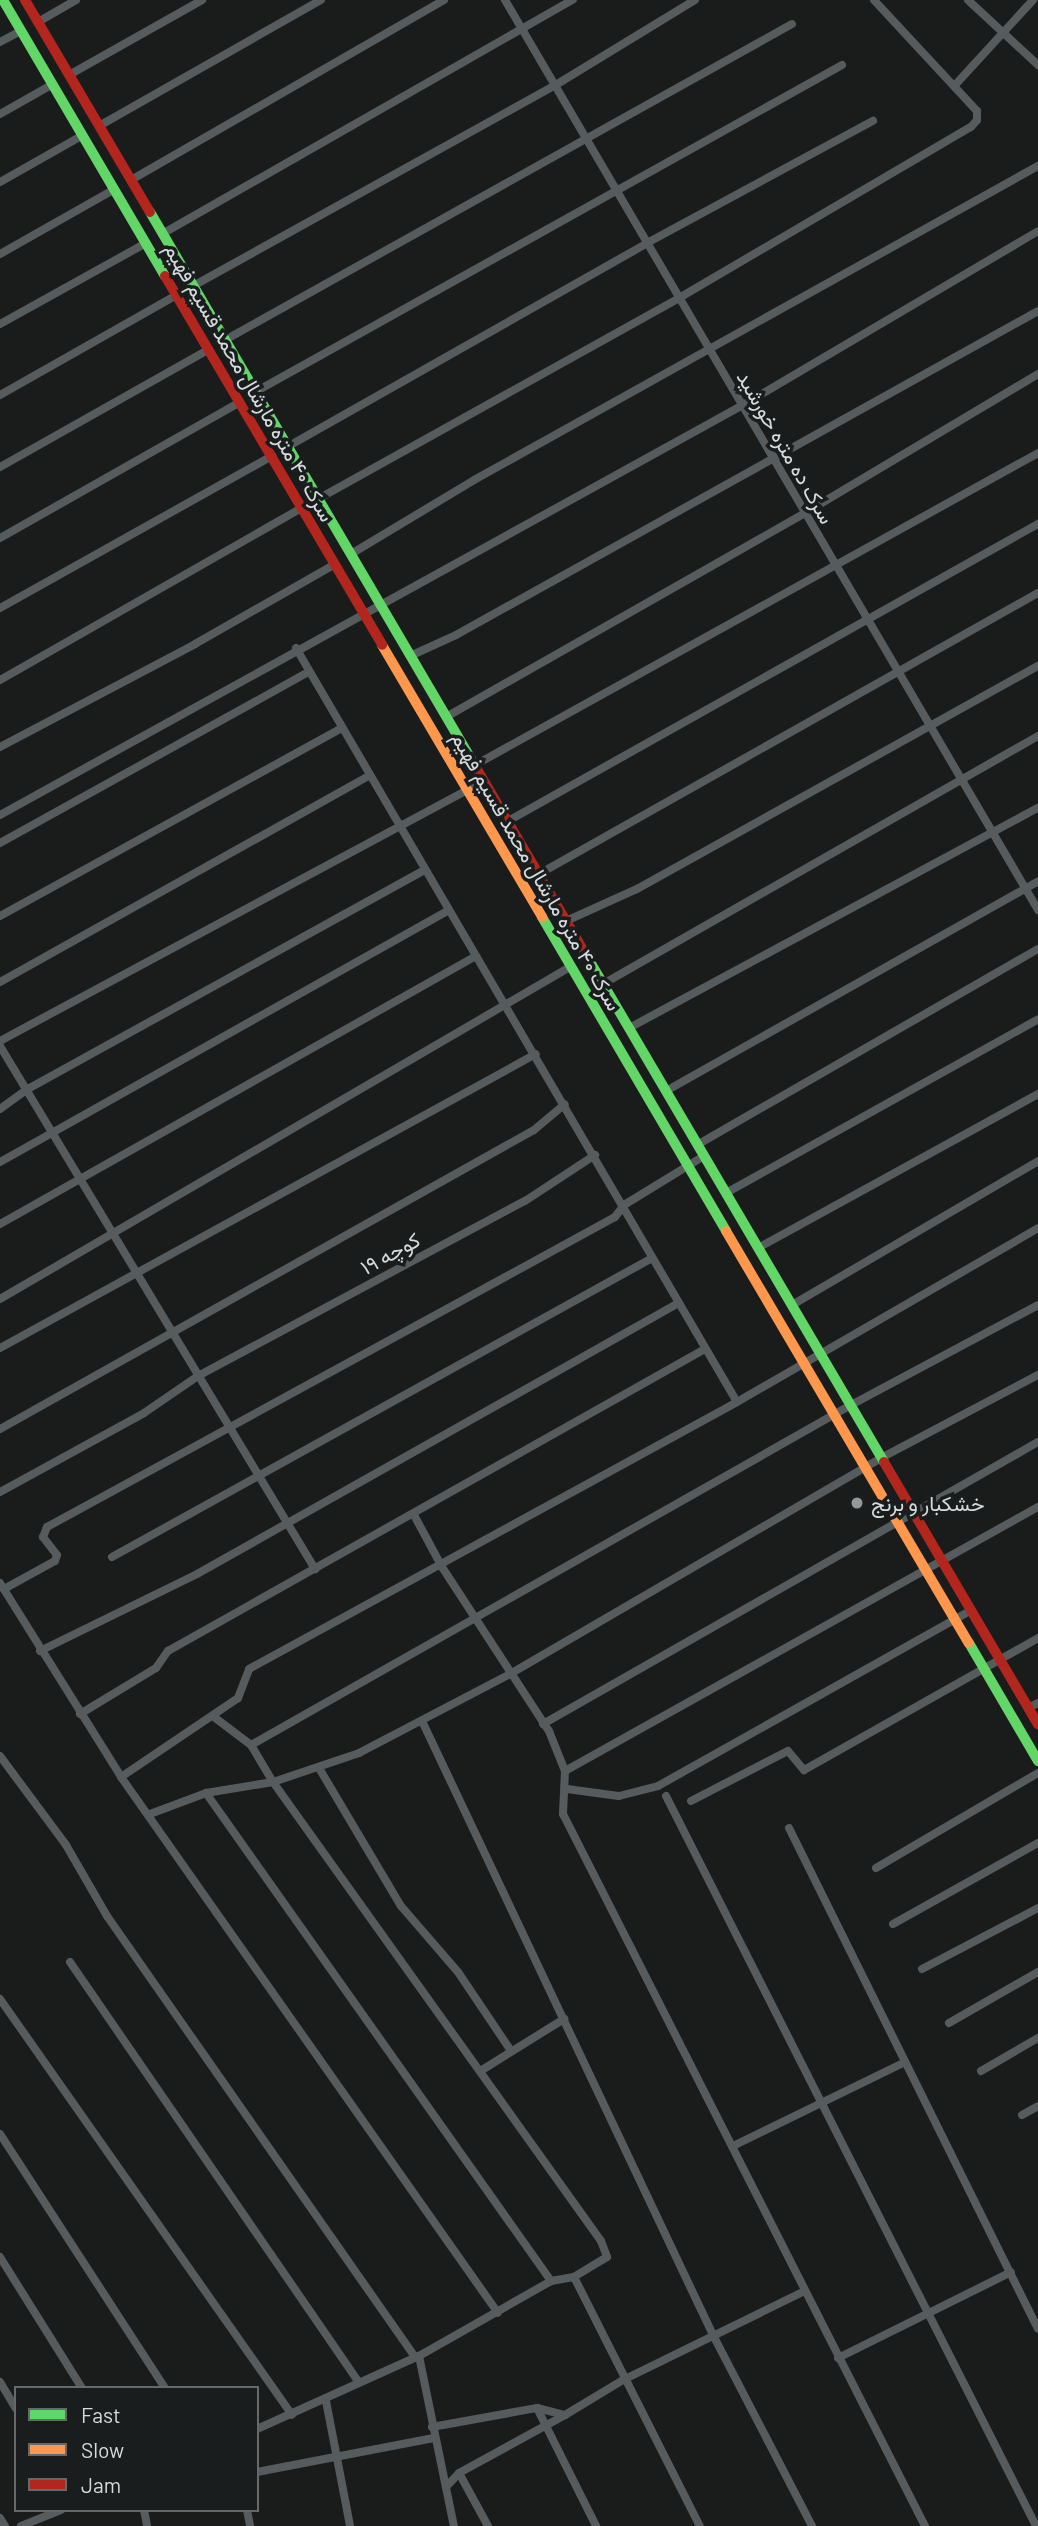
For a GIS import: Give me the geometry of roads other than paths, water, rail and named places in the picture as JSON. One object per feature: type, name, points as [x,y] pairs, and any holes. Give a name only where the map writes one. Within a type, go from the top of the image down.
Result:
[{"type":"street","name":"سرک ۴۰ متره مارشال محمد قسیم فهیم","points":[[3,0],[832,1415],[1038,1761]]},
{"type":"street","name":"سرک ۴۰ متره مارشال محمد قسیم فهیم","points":[[25,0],[999,1658],[1033,1705],[1038,1724]]},
{"type":"street","points":[[38,22],[76,0]]},
{"type":"street","points":[[69,75],[202,0]]},
{"type":"street","points":[[99,126],[321,0]]},
{"type":"street","points":[[131,180],[444,0]]},
{"type":"street","name":"سرک ده متره خورشید","points":[[505,0],[582,138],[743,405],[835,568],[869,618],[1038,910]]},
{"type":"street","points":[[162,234],[521,27],[573,0]]},
{"type":"street","points":[[193,286],[554,86],[695,0]]},
{"type":"street","points":[[318,499],[679,298],[971,127],[978,120],[977,111],[956,84],[874,0]]},
{"type":"street","points":[[968,0],[1038,65]]},
{"type":"street","points":[[956,84],[1033,0]]},
{"type":"street","points":[[225,340],[582,138],[792,24]]},
{"type":"street","points":[[0,42],[21,31]]},
{"type":"street","points":[[255,392],[842,65]]},
{"type":"street","points":[[0,114],[53,84]]},
{"type":"street","points":[[288,447],[647,243],[873,121]]},
{"type":"street","points":[[0,182],[83,135]]},
{"type":"street","points":[[351,554],[474,480],[1038,166]]},
{"type":"street","points":[[0,254],[115,189]]},
{"type":"street","points":[[1,811],[296,648],[382,608],[743,405],[1038,231]]},
{"type":"street","points":[[0,324],[146,243]]},
{"type":"street","points":[[0,395],[177,295]]},
{"type":"street","points":[[410,656],[456,635],[1038,312]]},
{"type":"street","points":[[0,467],[209,349]]},
{"type":"street","points":[[446,717],[805,513],[1038,374]]},
{"type":"street","points":[[0,538],[240,402]]},
{"type":"street","points":[[475,765],[835,568],[1038,453]]},
{"type":"street","points":[[0,608],[272,456]]},
{"type":"street","points":[[0,680],[302,508]]},
{"type":"street","points":[[508,821],[1038,524]]},
{"type":"street","points":[[0,747],[195,644],[335,564]]},
{"type":"street","points":[[539,874],[1038,593]]},
{"type":"street","points":[[296,648],[340,729],[624,1205],[703,1350],[737,1402]]},
{"type":"street","points":[[566,921],[637,890],[1038,666]]},
{"type":"street","points":[[0,843],[309,672]]},
{"type":"street","points":[[0,916],[340,729]]},
{"type":"street","points":[[603,984],[1038,736]]},
{"type":"street","points":[[0,982],[368,776]]},
{"type":"street","points":[[0,1041],[141,963],[165,955],[397,823],[484,781]]},
{"type":"street","points":[[629,1028],[1038,808]]},
{"type":"street","points":[[0,1110],[26,1090],[425,870]]},
{"type":"street","points":[[666,1091],[1038,881]]},
{"type":"street","points":[[0,1162],[449,911]]},
{"type":"street","points":[[698,1145],[1038,949]]},
{"type":"street","points":[[0,1224],[81,1181],[476,956]]},
{"type":"street","points":[[0,1299],[111,1231],[570,967]]},
{"type":"street","points":[[726,1193],[1038,1018]]},
{"type":"street","points":[[0,1046],[172,1330],[227,1429],[258,1474],[315,1569]]},
{"type":"street","points":[[0,1348],[536,1054]]},
{"type":"street","points":[[758,1248],[1038,1094]]},
{"type":"street","points":[[0,1429],[172,1330],[534,1130],[565,1104]]},
{"type":"street","name":"کوچه ۱۹","points":[[0,1492],[144,1413],[198,1376],[525,1201],[595,1155]]},
{"type":"street","points":[[498,2313],[150,1814],[121,1777],[40,1651],[2,1586],[55,1561],[57,1555],[43,1537],[47,1527],[615,1217],[624,1205],[704,1156]]},
{"type":"street","points":[[792,1305],[1038,1161]]},
{"type":"street","points":[[121,1777],[239,1698],[249,1669],[442,1567],[803,1365],[1038,1228]]},
{"type":"street","points":[[112,1557],[652,1258]]},
{"type":"street","points":[[40,1651],[197,1574],[677,1304]]},
{"type":"street","points":[[251,1745],[832,1415],[1038,1305]]},
{"type":"street","points":[[80,1714],[156,1668],[168,1651],[703,1350]]},
{"type":"street","points":[[150,1814],[206,1793],[273,1782],[319,1768],[422,1721],[510,1674],[881,1458],[1038,1375]]},
{"type":"street","points":[[543,1724],[912,1510],[1038,1442]]},
{"type":"street","points":[[565,1771],[1038,1507]]},
{"type":"street","points":[[414,1515],[442,1567],[478,1617],[510,1674],[543,1724],[565,1771],[567,1788],[563,1814],[733,2146],[803,2292],[925,2526]]},
{"type":"street","points":[[567,1788],[619,1796],[658,1786],[971,1610]]},
{"type":"street","points":[[691,1801],[788,1751],[804,1770],[1038,1638]]},
{"type":"street","points":[[214,1717],[251,1745],[273,1782],[482,2070],[601,2241],[607,2257],[574,2277],[551,2281],[417,2357],[358,2381],[326,2401],[259,2428]]},
{"type":"street","points":[[422,1721],[713,2335],[812,2526]]},
{"type":"street","points":[[0,1756],[65,1845],[107,1916],[417,2357],[454,2526]]},
{"type":"street","points":[[319,1768],[401,1906],[458,1972],[511,2051]]},
{"type":"street","points":[[876,1868],[1038,1773]]},
{"type":"street","points":[[206,1793],[551,2281]]},
{"type":"street","points":[[666,1796],[820,2105],[1036,2526]]},
{"type":"street","points":[[789,1828],[1038,2329]]},
{"type":"street","points":[[893,1924],[1038,1843]]},
{"type":"street","points":[[922,1969],[1038,1908]]},
{"type":"street","points":[[70,1962],[358,2381]]},
{"type":"street","points":[[949,2023],[1038,1972]]},
{"type":"street","points":[[0,1999],[292,2415]]},
{"type":"street","points":[[482,2070],[564,2019]]},
{"type":"street","points":[[981,2071],[1038,2038]]},
{"type":"street","points":[[733,2146],[905,2062]]},
{"type":"street","points":[[1022,2115],[1038,2106]]},
{"type":"street","points":[[0,2134],[164,2386]]},
{"type":"street","points":[[0,2257],[81,2386]]},
{"type":"street","points":[[838,2358],[1010,2272]]},
{"type":"street","points":[[574,2277],[623,2380],[700,2526]]},
{"type":"street","points":[[446,2487],[459,2473],[547,2427],[623,2380],[803,2292]]},
{"type":"street","points":[[0,2382],[14,2406]]},
{"type":"street","points":[[326,2401],[350,2526]]},
{"type":"street","points":[[432,2427],[537,2408],[565,2414]]},
{"type":"street","points":[[537,2408],[596,2526]]},
{"type":"street","points":[[259,2473],[336,2455],[434,2438]]},
{"type":"street","points":[[459,2473],[488,2526]]},
{"type":"street","points":[[21,2526],[39,2523],[58,2512]]},
{"type":"street","points":[[0,2518],[5,2526]]},
{"type":"place","name":"خشکبار و برنج","points":[[857,1503]]}]
